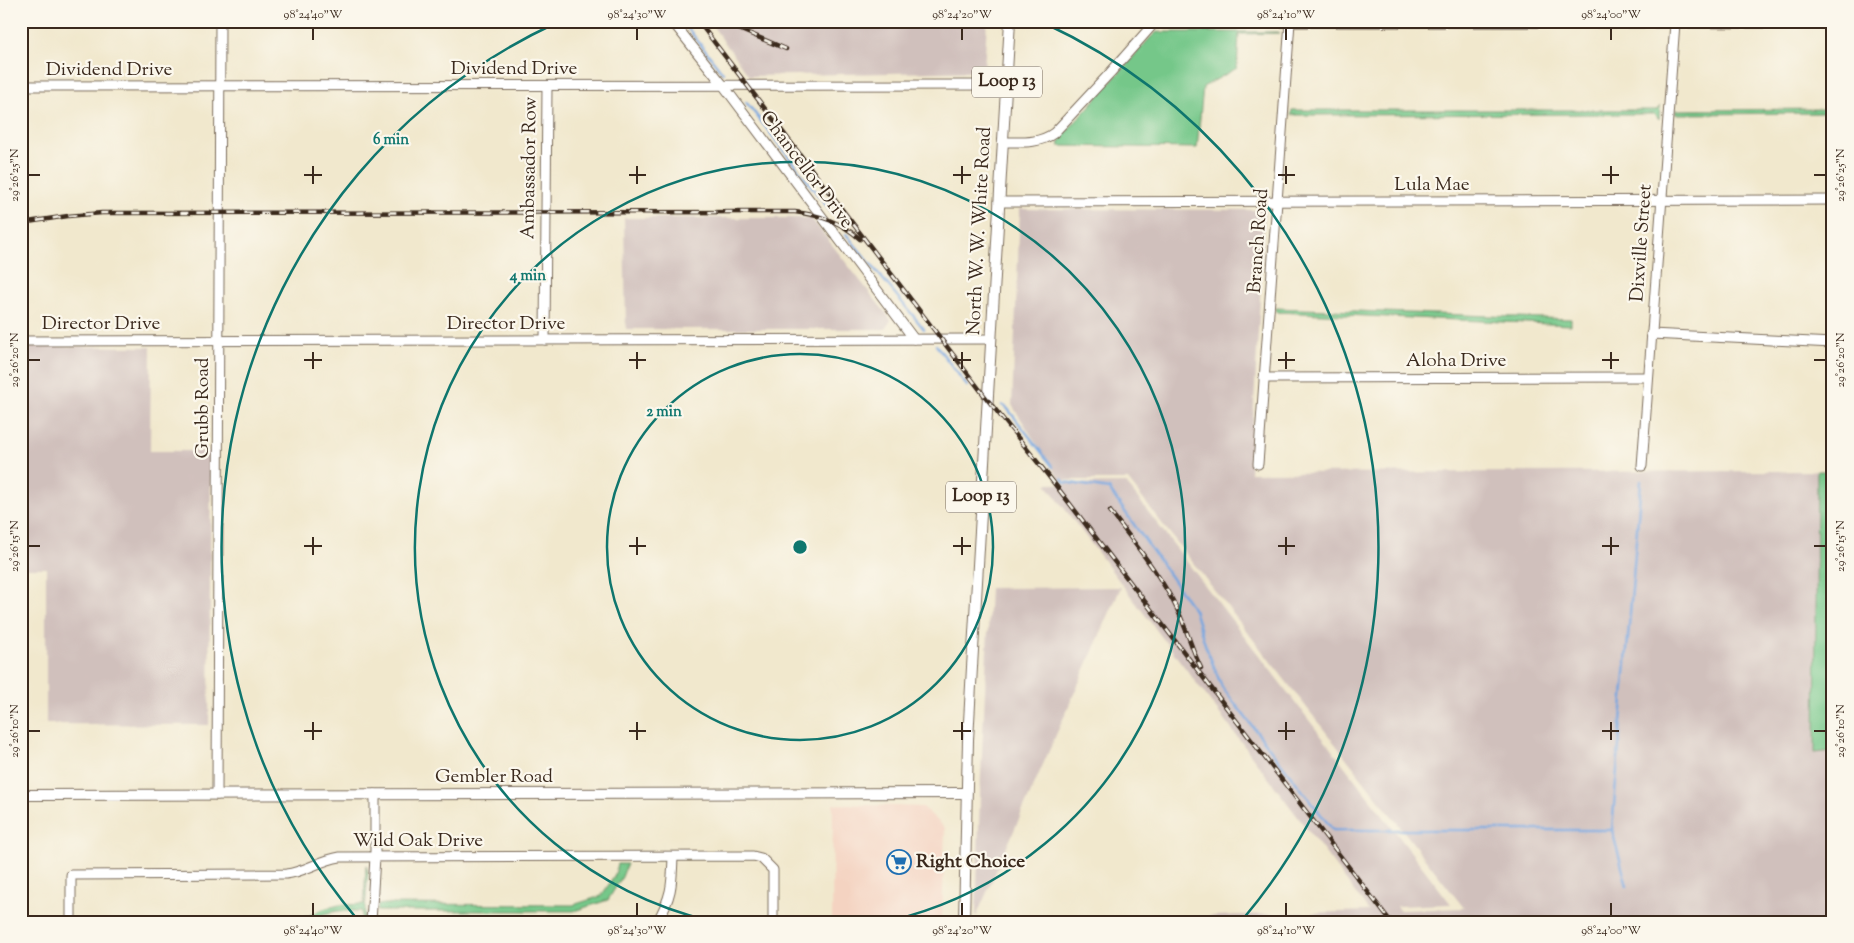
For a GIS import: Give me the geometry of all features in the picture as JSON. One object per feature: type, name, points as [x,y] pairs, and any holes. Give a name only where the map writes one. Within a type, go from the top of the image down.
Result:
[{"type":"main road","name":"North W. W. White Road","points":[[964,922],[966,793],[972,657],[1010,21]]},
{"type":"main road","name":"Gembler Road","points":[[21,795],[966,793]]},
{"type":"street","name":"Grubb Road","points":[[217,795],[220,21]]},
{"type":"street","name":"Chancellor Drive","points":[[672,21],[914,339]]},
{"type":"street","points":[[1003,142],[1034,142],[1054,133],[1155,21],[1833,23]]},
{"type":"street","name":"Branch Road","points":[[1258,464],[1290,22]]},
{"type":"street","name":"Dixville Street","points":[[1642,466],[1674,23]]},
{"type":"street","name":"Dividend Drive","points":[[21,86],[1007,85]]},
{"type":"street","name":"Ambassador Row","points":[[545,340],[547,86]]},
{"type":"street","name":"Lula Mae","points":[[999,202],[1833,200]]},
{"type":"street","points":[[1651,334],[1833,343]]},
{"type":"street","name":"Director Drive","points":[[21,341],[991,339]]},
{"type":"street","name":"Aloha Drive","points":[[1264,378],[1648,377]]},
{"type":"street","points":[[371,922],[375,857],[375,794]]},
{"type":"street","name":"Wild Oak Drive","points":[[71,922],[71,875],[286,874],[303,871],[332,858],[753,856],[767,862],[772,870],[773,922]]},
{"type":"street","points":[[657,922],[666,907],[671,891],[673,857]]},
{"type":"shaded area","points":[[709,21],[987,21],[984,71],[749,76]]},
{"type":"shaded area","points":[[1020,209],[1265,210],[1250,473],[1817,471],[1815,753],[1833,751],[1833,922],[1124,922],[1124,919],[1369,911],[1046,484],[1126,483],[1451,904],[1397,906],[1400,910],[1464,908],[1128,480],[1060,480],[1012,405]]},
{"type":"shaded area","points":[[624,218],[811,218],[891,320],[885,329],[626,329]]},
{"type":"shaded area","points":[[21,346],[151,347],[150,451],[211,451],[209,725],[46,724],[46,568],[21,568]]},
{"type":"shaded area","points":[[1121,587],[976,917],[990,588]]},
{"type":"shaded area","points":[[833,804],[923,807],[945,828],[942,922],[832,922]]},
{"type":"green space","points":[[1157,32],[1280,33],[1239,34],[1237,68],[1203,87],[1197,148],[1059,146],[1061,138]]},
{"type":"green space","points":[[1660,106],[1659,119],[1654,114],[1291,115],[1292,110],[1657,110]]},
{"type":"green space","points":[[1833,109],[1833,113],[1675,114],[1676,110]]},
{"type":"green space","points":[[1276,308],[1571,319],[1571,325],[1276,312]]},
{"type":"green space","points":[[1817,471],[1833,471],[1833,751],[1815,753]]},
{"type":"green space","points":[[618,864],[627,864],[622,877],[608,900],[574,911],[377,911],[378,905],[385,904],[573,905],[601,896],[614,877]]},
{"type":"green space","points":[[366,865],[368,873],[364,922],[361,922],[362,911],[337,911],[324,914],[309,922],[268,922],[306,917],[323,909],[339,905],[364,904]]},
{"type":"waterway","points":[[682,21],[723,73]]},
{"type":"waterway","points":[[746,102],[832,213]]},
{"type":"waterway","points":[[846,234],[924,329]]},
{"type":"waterway","points":[[936,345],[967,386]]},
{"type":"waterway","points":[[1002,405],[1007,408],[1053,467]]},
{"type":"waterway","points":[[1062,479],[1064,482],[1109,489],[1194,610],[1222,687],[1333,830],[1612,830]]},
{"type":"waterway","points":[[1627,886],[1612,830],[1641,481]]},
{"type":"railway","points":[[698,21],[1391,922]]},
{"type":"railway","points":[[720,21],[786,49]]},
{"type":"railway","points":[[21,223],[102,213],[795,212],[830,220],[860,239]]},
{"type":"railway","points":[[1110,511],[1164,585],[1181,618],[1201,668]]},
{"type":"place","name":"Right Choice","points":[[899,862]]}]
